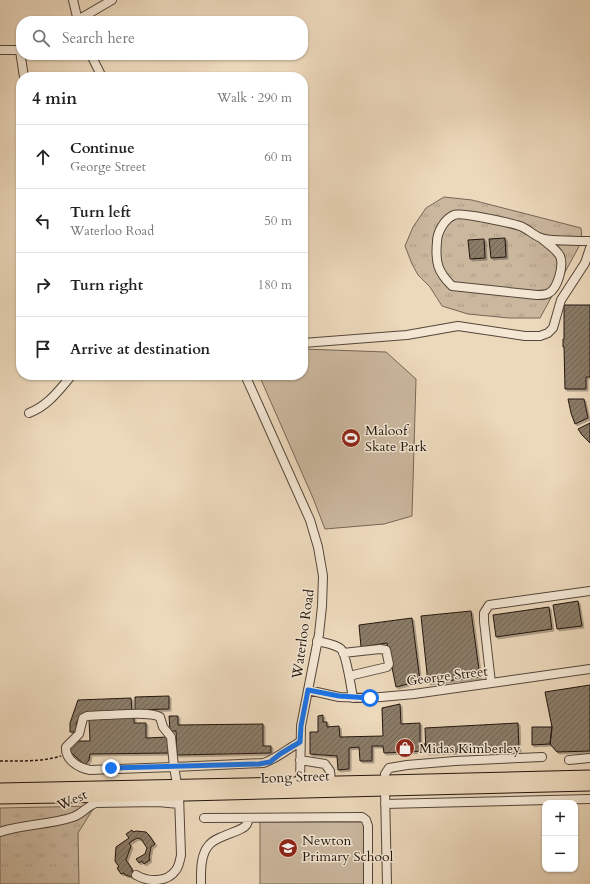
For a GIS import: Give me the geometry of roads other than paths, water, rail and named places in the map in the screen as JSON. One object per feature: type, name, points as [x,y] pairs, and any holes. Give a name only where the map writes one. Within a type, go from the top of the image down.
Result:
[{"type":"highway","name":"Long Street","points":[[0,798],[178,795],[300,787],[385,785],[590,776]]},
{"type":"highway","name":"Long Street","points":[[300,787],[331,782],[385,785],[590,785]]},
{"type":"highway","name":"Long Street","points":[[0,789],[178,795]]},
{"type":"street","points":[[73,0],[76,16]]},
{"type":"street","points":[[85,16],[112,0]]},
{"type":"street","points":[[0,50],[16,51]]},
{"type":"street","points":[[21,60],[23,72]]},
{"type":"street","points":[[94,60],[100,72]]},
{"type":"street","points":[[542,239],[556,251],[561,258],[560,278],[552,291],[548,294],[537,295],[452,286],[441,273],[437,265],[436,248],[438,232],[446,221],[454,215],[459,214],[520,226],[542,239],[590,241]]},
{"type":"street","points":[[308,343],[407,335],[458,326],[525,336],[540,336],[548,333],[553,328],[561,300],[585,263],[590,248]]},
{"type":"street","points":[[29,413],[38,410],[46,404],[68,380]]},
{"type":"street","name":"Waterloo Road","points":[[247,380],[310,520],[318,546],[323,576],[322,606],[317,641],[301,726],[300,787]]},
{"type":"street","points":[[492,683],[484,621],[484,613],[489,605],[590,591]]},
{"type":"street","points":[[317,641],[337,647],[343,653],[353,698]]},
{"type":"street","points":[[343,653],[380,649],[386,650],[388,653],[389,664],[387,667],[349,676]]},
{"type":"street","name":"George Street","points":[[308,690],[353,698],[370,698],[414,694],[590,669]]},
{"type":"street","points":[[136,875],[147,880],[157,880],[170,875],[176,870],[181,855],[178,795],[174,767],[171,737],[164,727],[160,717],[154,715],[84,717],[79,734],[66,747],[66,754],[74,763],[83,769],[174,767],[263,763],[270,762],[300,742]]},
{"type":"street","points":[[388,884],[385,785],[386,771],[389,768],[455,761],[542,757]]},
{"type":"street","points":[[569,760],[590,758]]},
{"type":"street","points":[[300,760],[325,764],[330,771],[331,782]]},
{"type":"street","name":"West","points":[[0,832],[11,828],[63,820],[73,817],[90,805],[96,803],[158,802],[178,795]]},
{"type":"street","points":[[385,804],[590,799]]},
{"type":"street","points":[[204,818],[357,816],[364,818],[368,826],[368,884]]},
{"type":"street","points":[[201,884],[202,860],[209,844],[222,836],[243,828],[247,824],[248,818]]},
{"type":"place","name":"Maloof Skate Park","points":[[351,438]]},
{"type":"place","name":"Midas Kimberley","points":[[405,748]]},
{"type":"place","name":"Newton Primary School","points":[[288,848]]}]
